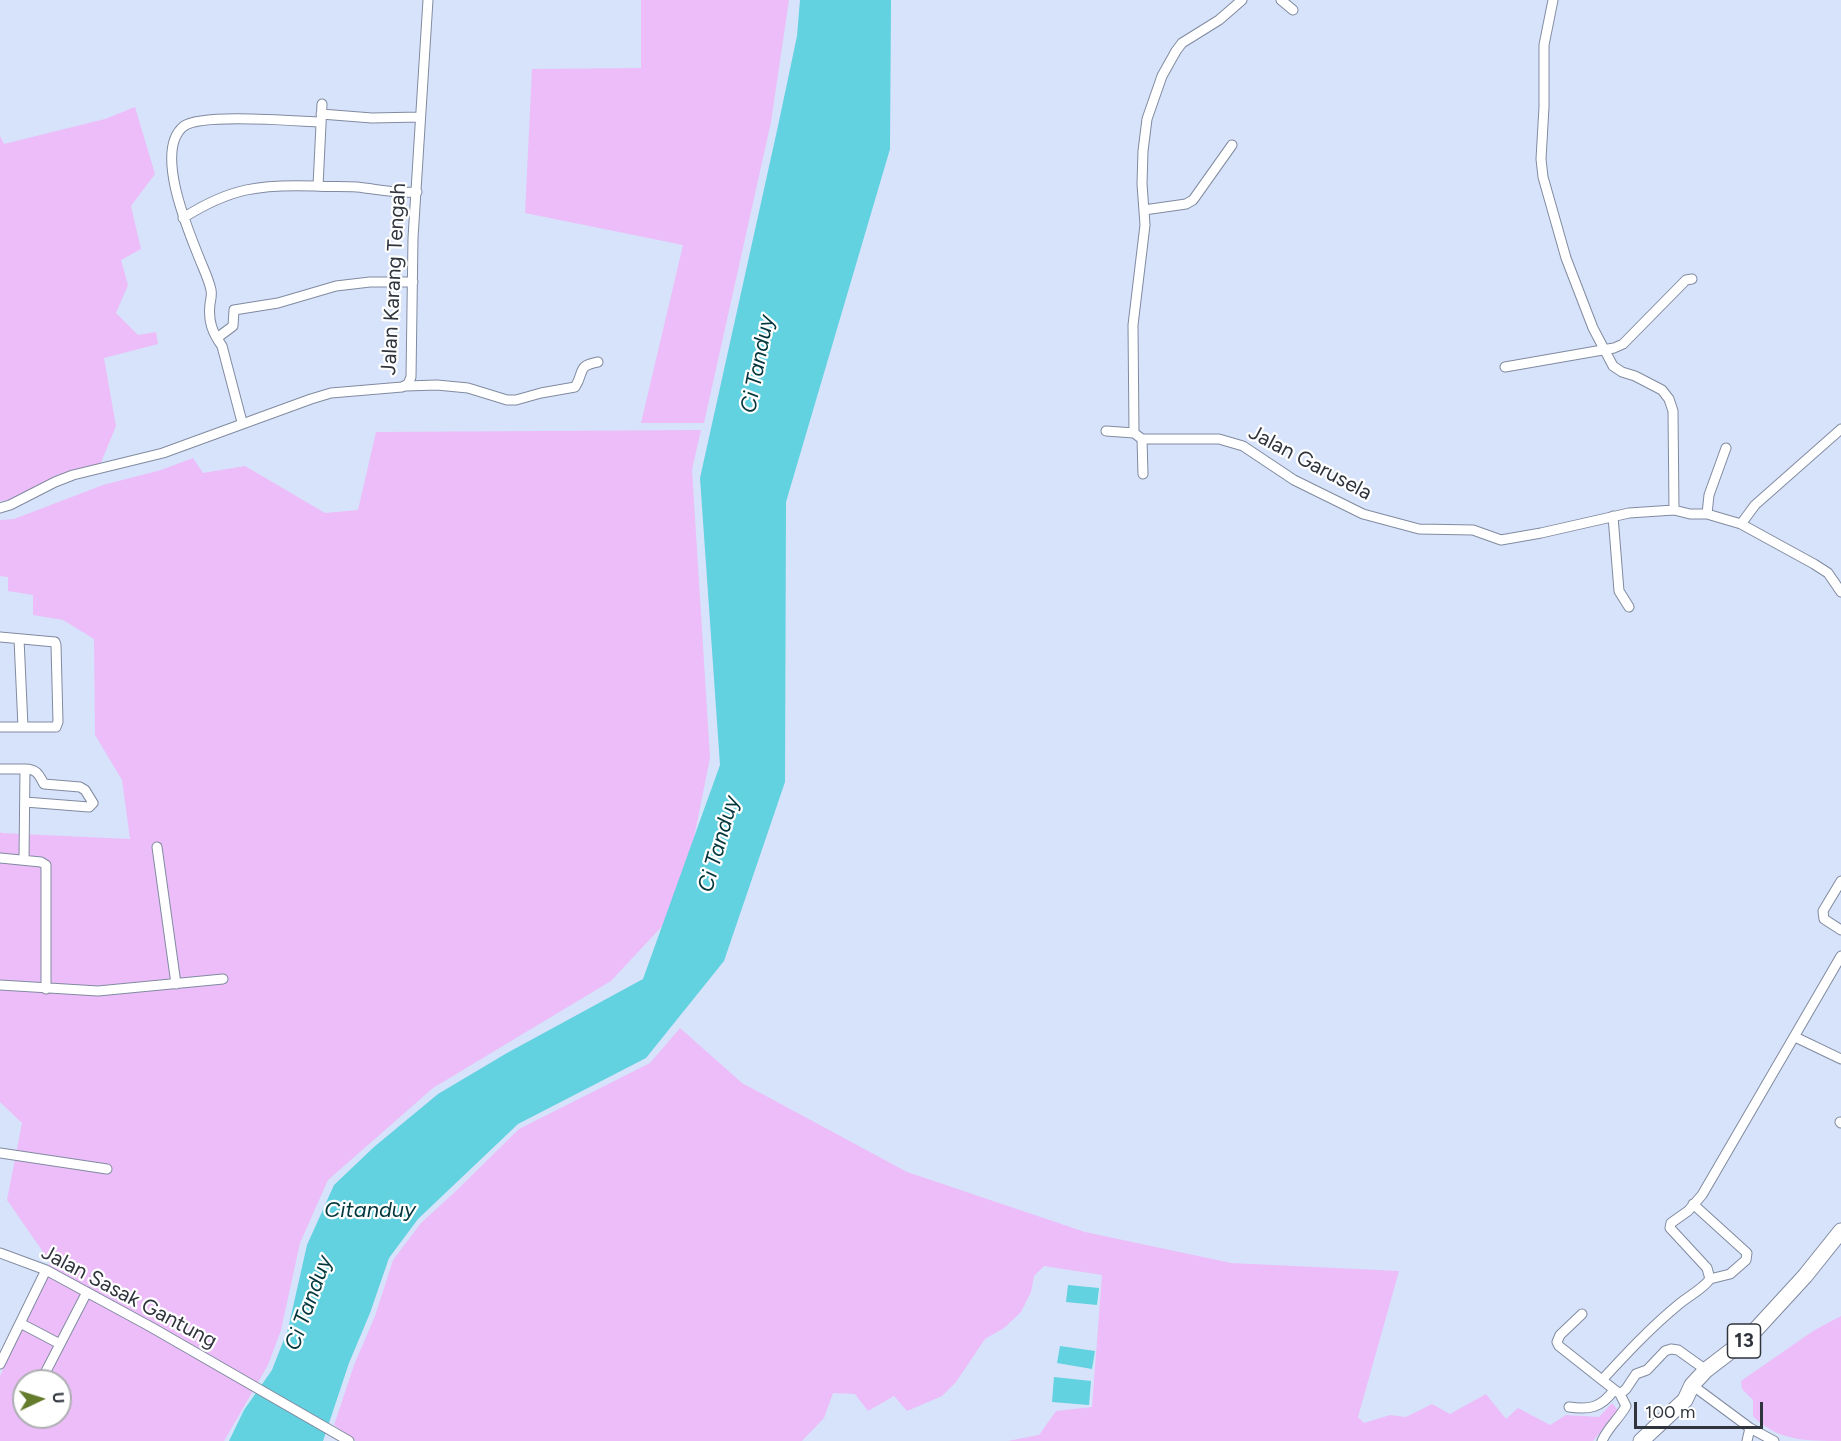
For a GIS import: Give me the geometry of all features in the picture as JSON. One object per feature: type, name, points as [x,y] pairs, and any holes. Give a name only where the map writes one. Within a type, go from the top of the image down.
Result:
[{"type":"highway","name":"13","points":[[1641,1441],[1685,1401],[1692,1385],[1706,1370],[1749,1337],[1805,1276],[1841,1231]]},
{"type":"street","name":"Jalan Karang Tengah","points":[[0,508],[73,475],[141,459],[242,422],[331,393],[406,386],[411,376],[413,238],[428,0]]},
{"type":"street","points":[[1143,474],[1138,436],[1133,325],[1145,225],[1143,151],[1147,119],[1162,75],[1176,51],[1182,44],[1219,20],[1242,0]]},
{"type":"street","points":[[1281,0],[1293,10]]},
{"type":"street","points":[[1553,0],[1544,45],[1541,168],[1566,258],[1603,349],[1618,370],[1662,390],[1669,399],[1673,411],[1674,510]]},
{"type":"street","points":[[318,186],[321,113]]},
{"type":"street","points":[[242,422],[222,345],[210,324],[211,290],[183,218],[175,186],[172,161],[176,139],[184,127],[193,122],[213,120],[321,113],[372,118],[419,117]]},
{"type":"street","points":[[1144,210],[1186,204],[1193,200],[1232,145]]},
{"type":"street","points":[[183,218],[209,202],[249,189],[287,185],[361,187],[395,193],[417,192]]},
{"type":"street","points":[[1505,367],[1623,344],[1686,280],[1692,279]]},
{"type":"street","points":[[217,338],[233,326],[234,310],[264,306],[336,286],[370,282],[413,282]]},
{"type":"street","points":[[406,386],[437,385],[468,388],[507,400],[516,400],[574,387],[582,367],[598,362]]},
{"type":"street","points":[[1741,524],[1755,505],[1841,429]]},
{"type":"street","name":"Jalan Garusela","points":[[1106,431],[1138,436],[1229,441],[1252,451],[1294,480],[1363,514],[1419,529],[1473,530],[1501,540],[1613,516],[1674,510],[1690,514],[1707,514],[1741,524],[1828,573],[1841,592]]},
{"type":"street","points":[[1707,514],[1708,495],[1726,448]]},
{"type":"street","points":[[1613,516],[1619,591],[1629,607]]},
{"type":"street","points":[[0,637],[55,642],[57,725],[56,727],[0,727]]},
{"type":"street","points":[[19,639],[23,726]]},
{"type":"street","points":[[0,769],[33,769],[37,772],[45,784],[42,802]]},
{"type":"street","points":[[24,860],[26,769]]},
{"type":"street","points":[[25,802],[90,807],[93,803],[85,790],[80,787],[45,784]]},
{"type":"street","points":[[157,846],[176,984]]},
{"type":"street","points":[[0,858],[42,862],[46,865],[46,989]]},
{"type":"street","points":[[1841,881],[1823,911],[1824,919],[1841,930]]},
{"type":"street","points":[[1710,1279],[1707,1268],[1670,1228],[1672,1221],[1702,1195],[1841,956]]},
{"type":"street","points":[[0,986],[98,991],[223,979]]},
{"type":"street","points":[[1795,1036],[1841,1059]]},
{"type":"street","points":[[0,1153],[107,1169]]},
{"type":"street","points":[[1602,1380],[1620,1358],[1680,1303],[1710,1279],[1730,1274],[1746,1260],[1747,1253],[1693,1204]]},
{"type":"street","name":"Jalan Sasak Gantung","points":[[0,1253],[46,1270],[87,1292],[349,1441]]},
{"type":"street","points":[[0,1364],[46,1270]]},
{"type":"street","points":[[47,1369],[87,1292]]},
{"type":"street","points":[[1582,1314],[1560,1335],[1557,1341],[1559,1346],[1624,1400],[1625,1408],[1608,1428],[1602,1441]]},
{"type":"street","points":[[20,1323],[60,1344]]},
{"type":"street","points":[[1569,1407],[1594,1408],[1603,1403],[1617,1392],[1626,1389],[1636,1374],[1647,1370],[1665,1351],[1678,1350],[1706,1370]]},
{"type":"street","points":[[1692,1385],[1750,1428],[1774,1441]]},
{"type":"street","points":[[1747,1441],[1750,1428]]},
{"type":"shaded area","points":[[641,0],[789,0],[771,122],[704,423],[641,423],[683,245],[525,213],[532,69],[641,68]]},
{"type":"shaded area","points":[[135,107],[155,174],[131,206],[141,249],[121,260],[128,285],[116,313],[138,335],[156,332],[158,344],[104,358],[116,426],[100,465],[12,500],[0,501],[0,136],[4,144],[105,119]]},
{"type":"shaded area","points":[[701,430],[692,470],[710,758],[680,907],[611,981],[433,1088],[328,1180],[300,1243],[281,1330],[268,1365],[224,1441],[0,1441],[0,1376],[50,1262],[7,1200],[22,1123],[0,1102],[0,831],[1,833],[130,839],[122,780],[95,735],[94,639],[63,620],[33,615],[33,595],[8,591],[8,577],[0,576],[0,520],[14,519],[103,485],[161,470],[193,458],[203,473],[245,466],[325,513],[358,510],[376,432]]},
{"type":"shaded area","points":[[680,1028],[742,1083],[907,1172],[1085,1232],[1231,1263],[1399,1271],[1358,1417],[1364,1423],[1390,1415],[1406,1417],[1432,1404],[1450,1414],[1486,1394],[1506,1419],[1518,1408],[1550,1425],[1566,1415],[1599,1417],[1612,1403],[1618,1410],[1593,1441],[1008,1441],[1039,1435],[1056,1411],[1092,1407],[1102,1275],[1044,1266],[1034,1276],[1031,1292],[1021,1312],[1004,1328],[985,1339],[956,1382],[942,1396],[907,1411],[894,1396],[868,1411],[855,1394],[833,1393],[824,1418],[802,1441],[356,1441],[334,1425],[354,1365],[375,1316],[393,1260],[421,1223],[519,1129],[650,1063]]},
{"type":"shaded area","points":[[1841,1316],[1841,1441],[1793,1438],[1762,1424],[1753,1416],[1753,1400],[1742,1389],[1741,1381],[1813,1331]]},
{"type":"water","points":[[800,0],[891,0],[890,149],[786,502],[785,782],[724,961],[646,1058],[518,1124],[418,1219],[389,1258],[370,1313],[349,1363],[323,1441],[229,1441],[244,1410],[272,1370],[288,1329],[307,1245],[334,1185],[374,1147],[438,1094],[507,1053],[643,979],[720,765],[700,478],[797,36]]},
{"type":"water","points":[[1068,1285],[1099,1288],[1097,1305],[1066,1302]]},
{"type":"water","points":[[1060,1346],[1095,1351],[1092,1369],[1057,1363]]},
{"type":"water","points":[[1054,1377],[1091,1381],[1089,1405],[1052,1402]]},
{"type":"water label","name":"Ci Tanduy","points":[[758,364]]},
{"type":"water label","name":"Ci Tanduy","points":[[719,844]]},
{"type":"water label","name":"Citanduy","points":[[370,1211]]},
{"type":"water label","name":"Ci Tanduy","points":[[309,1303]]}]
